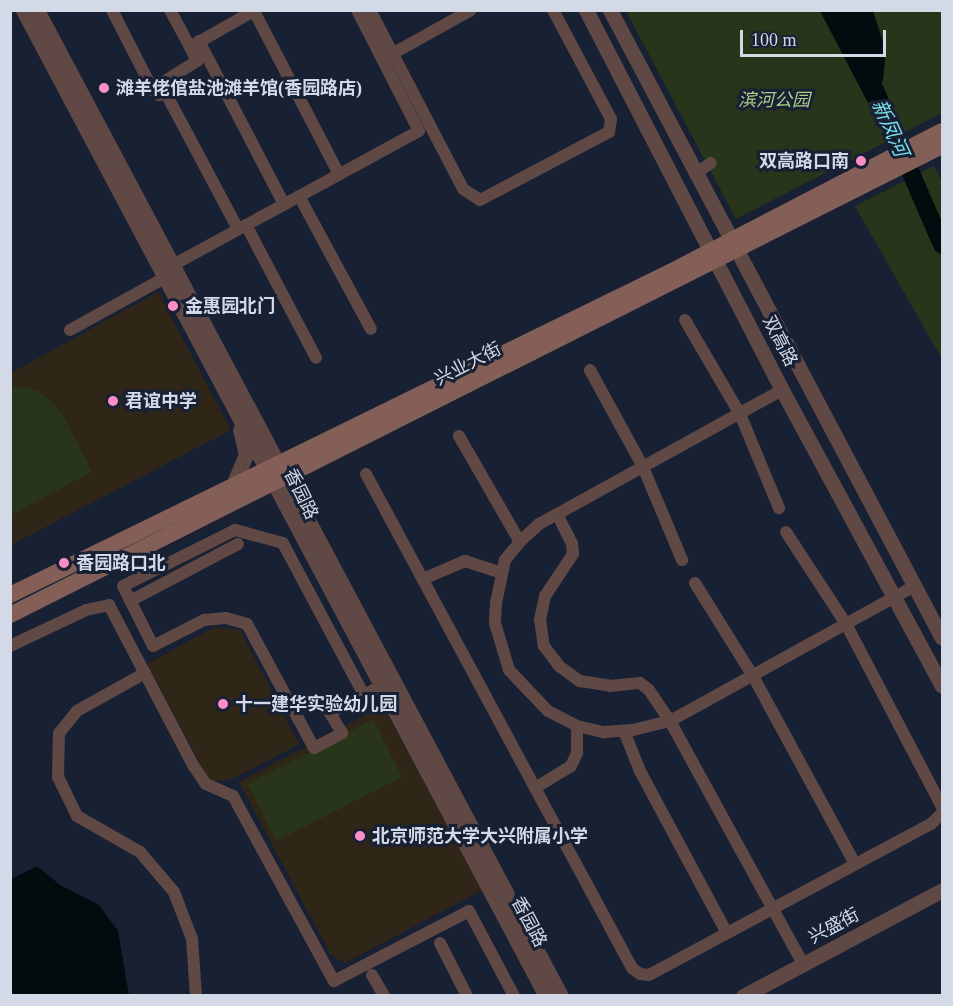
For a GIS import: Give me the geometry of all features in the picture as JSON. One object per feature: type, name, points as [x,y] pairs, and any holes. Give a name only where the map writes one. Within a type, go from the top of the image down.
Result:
[{"type":"main road","name":"兴业大街","points":[[10,615],[277,473],[715,255],[915,152],[942,131]]},
{"type":"main road","name":"兴业大街","points":[[915,152],[942,146]]},
{"type":"main road","name":"兴业大街","points":[[10,595],[233,485],[277,473]]},
{"type":"street","name":"香园路","points":[[23,10],[172,271],[233,411],[239,415],[277,473],[381,686],[546,996]]},
{"type":"street","name":"香园路","points":[[37,10],[277,473],[561,996]]},
{"type":"street","points":[[112,10],[153,90],[159,95],[165,92]]},
{"type":"street","points":[[170,10],[195,44],[284,204]]},
{"type":"street","points":[[70,330],[242,227],[419,131],[357,10]]},
{"type":"street","points":[[370,10],[463,189],[480,200],[609,132],[611,119],[553,10]]},
{"type":"street","points":[[392,54],[471,10]]},
{"type":"street","name":"双高路","points":[[586,10],[715,255],[782,390],[942,686]]},
{"type":"street","name":"双高路","points":[[610,10],[732,246],[942,638]]},
{"type":"street","points":[[195,44],[239,14],[254,11],[339,174]]},
{"type":"street","points":[[195,44],[197,61],[164,82],[165,92],[316,358]]},
{"type":"street","points":[[695,174],[711,164]]},
{"type":"street","points":[[299,196],[371,329]]},
{"type":"street","points":[[685,320],[740,414],[779,508]]},
{"type":"street","points":[[590,370],[643,467],[682,560]]},
{"type":"street","points":[[782,390],[557,514],[519,542],[505,560],[501,573],[495,623],[509,670],[548,711],[577,726],[604,732],[624,731],[670,721],[915,586]]},
{"type":"street","points":[[233,411],[246,455],[233,485]]},
{"type":"street","points":[[459,436],[519,542]]},
{"type":"street","points":[[366,474],[632,968],[640,974],[649,975],[931,824],[942,813]]},
{"type":"street","points":[[557,514],[572,543],[573,555],[544,596],[540,619],[544,646],[559,666],[580,681],[610,686],[640,683],[670,721],[802,964]]},
{"type":"street","points":[[364,695],[283,543],[235,530],[123,586],[153,646],[204,620],[226,618],[247,624],[314,748],[342,733],[330,713],[364,695],[381,686]]},
{"type":"street","points":[[786,532],[846,624],[942,807]]},
{"type":"street","points":[[130,601],[238,544]]},
{"type":"street","points":[[423,579],[465,561],[501,573]]},
{"type":"street","points":[[694,583],[753,676],[855,864]]},
{"type":"street","points":[[10,646],[86,610],[109,605],[206,784],[233,796],[334,981],[469,911],[514,996]]},
{"type":"street","points":[[145,673],[77,711],[59,732],[58,777],[77,816],[140,852],[174,892],[186,914],[192,939],[196,996]]},
{"type":"street","points":[[535,788],[571,766],[577,753],[577,726]]},
{"type":"street","points":[[624,731],[640,771],[727,933]]},
{"type":"street","name":"兴盛街","points":[[743,996],[942,890]]},
{"type":"street","points":[[440,943],[467,996]]},
{"type":"street","points":[[372,975],[384,996]]},
{"type":"shaded area","points":[[820,11],[873,11],[886,51],[883,80],[877,89],[881,97],[868,103]]},
{"type":"shaded area","name":"君谊中学","points":[[158,292],[231,430],[11,545],[11,373]]},
{"type":"shaded area","name":"十一建华实验幼儿园","points":[[215,627],[240,630],[299,744],[232,779],[210,782],[147,664]]},
{"type":"shaded area","name":"北京师范大学大兴附属小学","points":[[383,706],[482,890],[345,963],[331,955],[239,782]]},
{"type":"shaded area","points":[[37,866],[60,885],[99,905],[118,931],[129,995],[11,995],[11,879]]},
{"type":"green space","name":"滨河公园","points":[[626,11],[942,11],[942,113],[736,219]]},
{"type":"green space","points":[[934,166],[942,182],[942,359],[855,206]]},
{"type":"green space","points":[[10,385],[38,391],[51,401],[63,415],[92,472],[11,515]]},
{"type":"green space","points":[[373,720],[402,777],[276,841],[247,784]]},
{"type":"waterway","name":"新凤河","points":[[869,76],[942,245]]},
{"type":"place","name":"滩羊佬倌盐池滩羊馆(香园路店)","points":[[104,88]]},
{"type":"place","name":"双高路口南","points":[[861,161]]},
{"type":"place","name":"金惠园北门","points":[[173,306]]},
{"type":"place","name":"君谊中学","points":[[113,401]]},
{"type":"place","name":"香园路口北","points":[[64,563]]},
{"type":"place","name":"十一建华实验幼儿园","points":[[223,704]]},
{"type":"place","name":"北京师范大学大兴附属小学","points":[[360,836]]}]
